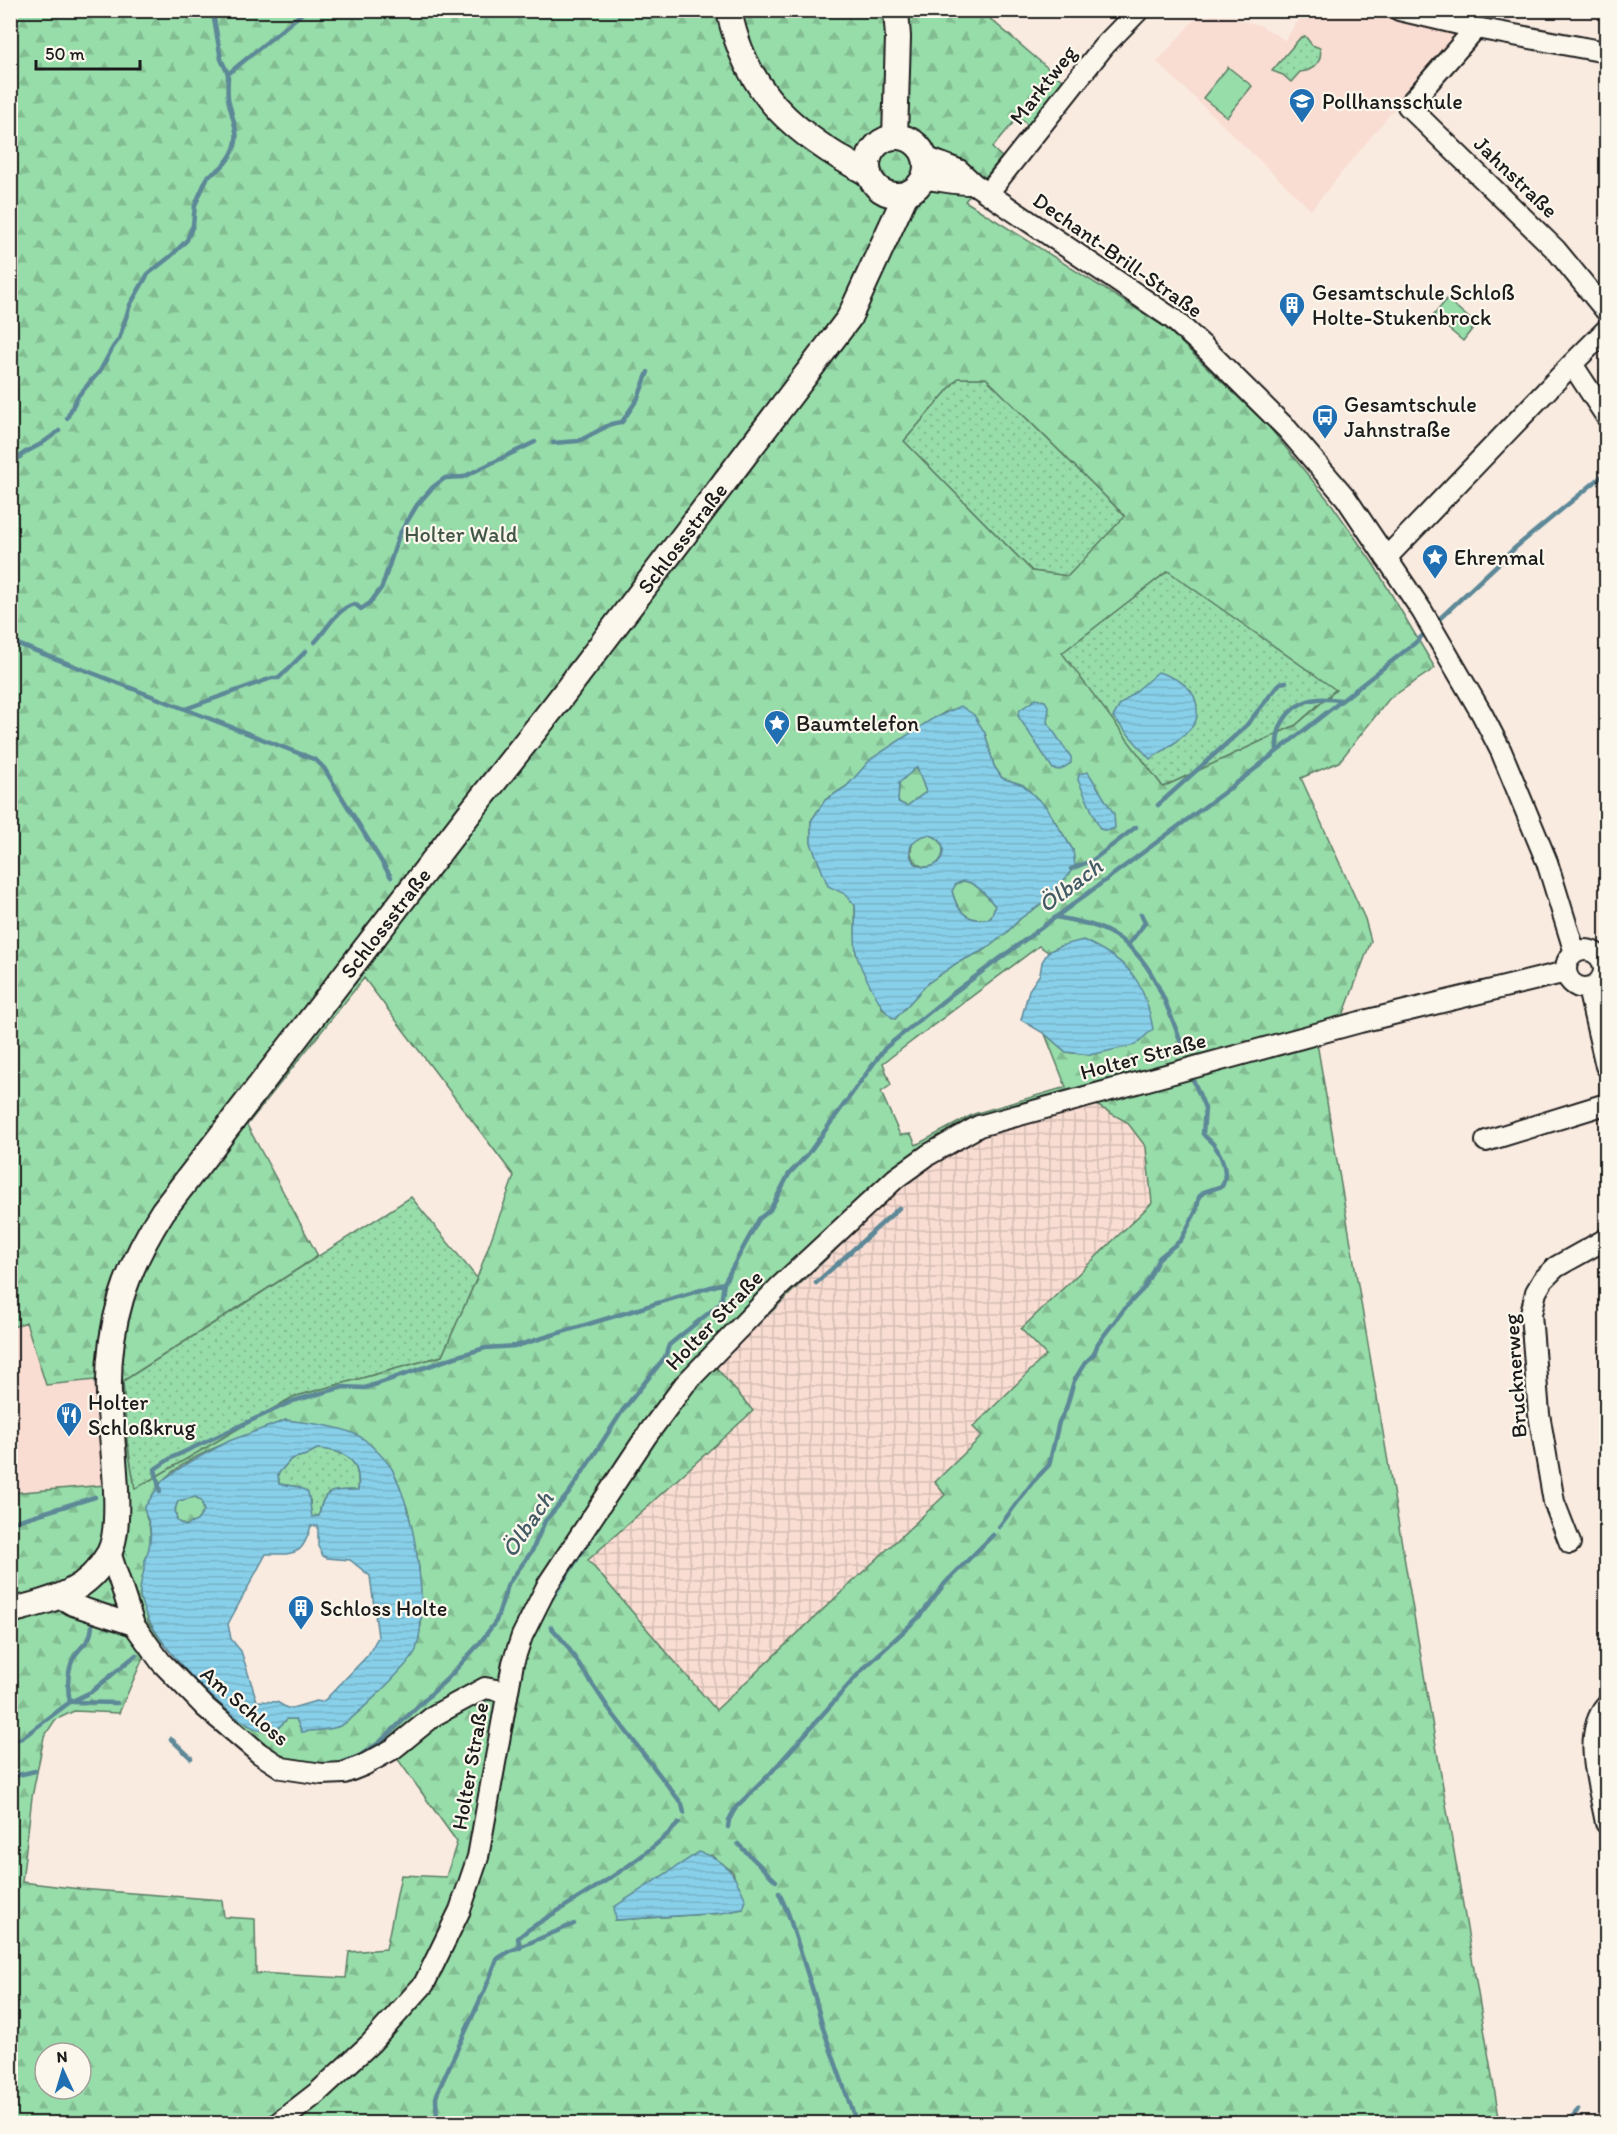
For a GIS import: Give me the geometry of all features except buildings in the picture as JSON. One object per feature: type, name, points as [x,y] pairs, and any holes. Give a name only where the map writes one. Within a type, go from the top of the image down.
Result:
[{"type":"main road","points":[[729,10],[734,36],[746,67],[759,88],[781,112],[832,154],[902,168]]},
{"type":"main road","name":"Schlossstraße","points":[[10,1611],[59,1598],[82,1586],[96,1572],[110,1552],[115,1533],[116,1498],[109,1394],[110,1348],[130,1269],[145,1238],[163,1211],[651,580],[849,318],[882,249],[885,220],[902,168],[910,108],[908,78],[898,37],[896,10]]},
{"type":"main road","points":[[805,133],[873,150],[879,144],[902,168]]},
{"type":"street","name":"Marktweg","points":[[981,189],[1139,10]]},
{"type":"street","points":[[1399,10],[1476,28],[1606,52]]},
{"type":"street","name":"Jahnstraße","points":[[1476,28],[1408,106],[1556,250],[1606,311]]},
{"type":"street","name":"Dechant-Brill-Straße","points":[[902,168],[981,189],[1173,319],[1287,429],[1346,498],[1427,619],[1482,714],[1518,789],[1547,862],[1575,953]]},
{"type":"street","points":[[1386,558],[1606,330]]},
{"type":"street","points":[[1572,364],[1606,416]]},
{"type":"street","points":[[1586,950],[1604,963],[1602,976],[1594,986],[1588,988],[1576,986],[1566,972],[1568,961],[1575,953],[1586,950]]},
{"type":"street","name":"Holter Straße","points":[[277,2124],[316,2093],[371,2043],[424,1984],[460,1910],[478,1857],[507,1692],[522,1636],[548,1584],[647,1435],[685,1384],[780,1286],[896,1178],[928,1155],[979,1126],[1360,1022],[1566,972]]},
{"type":"street","points":[[1588,988],[1606,1066]]},
{"type":"street","points":[[1486,1141],[1606,1104]]},
{"type":"street","name":"Brucknerweg","points":[[1570,1543],[1554,1502],[1539,1414],[1531,1314],[1536,1292],[1543,1280],[1556,1267],[1606,1239]]},
{"type":"street","name":"Am Schloss","points":[[110,1552],[134,1625],[161,1662],[206,1708],[259,1753],[282,1768],[322,1774],[344,1773],[393,1749],[435,1715],[485,1688],[507,1692]]},
{"type":"street","points":[[59,1598],[73,1605],[134,1625]]},
{"type":"street","points":[[1606,1706],[1596,1725],[1593,1749],[1606,1822]]},
{"type":"shaded area","name":"Pollhansschule","points":[[1305,11],[1381,11],[1460,29],[1311,210],[1157,62],[1194,20],[1211,15],[1228,17],[1260,25],[1285,40]]},
{"type":"shaded area","points":[[1089,1101],[1127,1122],[1146,1147],[1152,1203],[1021,1329],[1047,1355],[974,1427],[982,1436],[935,1482],[945,1495],[716,1710],[588,1560],[752,1411],[715,1366],[904,1184],[935,1162],[983,1134]]},
{"type":"shaded area","points":[[26,1321],[95,1380],[105,1485],[11,1493],[11,1328]]},
{"type":"green space","name":"Holter Wald","points":[[11,11],[981,11],[1063,81],[1029,126],[1018,117],[992,148],[1002,157],[965,201],[1165,327],[1270,428],[1333,506],[1374,565],[1435,668],[1389,699],[1339,762],[1301,778],[1365,919],[1371,941],[1335,1037],[1317,1043],[1500,2123],[11,2123],[11,1493],[105,1485],[95,1380],[46,1385],[26,1322],[11,1328]],"holes":[[[958,378],[986,378],[1125,516],[1068,576],[1032,571],[904,441]],[[1168,571],[1336,690],[1296,725],[1163,787],[1062,653]],[[945,712],[985,733],[994,766],[1002,778],[1023,785],[1046,807],[1073,850],[1050,898],[1021,918],[986,949],[957,963],[928,983],[895,1019],[883,1009],[856,953],[855,905],[811,843],[811,821],[825,800],[847,786],[872,759]],[[1039,946],[1048,952],[1060,946],[1090,1055],[1066,1052],[1045,1034],[1066,1087],[974,1114],[916,1145],[911,1134],[900,1135],[881,1092],[891,1085],[883,1063]],[[364,978],[514,1176],[477,1278],[442,1356],[293,1397],[135,1489],[127,1441],[123,1381],[318,1256],[247,1125]],[[1089,1101],[1127,1122],[1146,1147],[1152,1203],[1021,1329],[1046,1355],[973,1427],[982,1436],[935,1482],[945,1495],[716,1710],[588,1560],[753,1411],[715,1366],[904,1184],[935,1162],[983,1134]],[[286,1420],[392,1469],[408,1510],[419,1568],[421,1626],[302,1732],[296,1719],[287,1719],[274,1732],[248,1725],[231,1712],[253,1738],[269,1752],[299,1766],[342,1767],[387,1744],[457,1842],[446,1877],[401,1875],[386,1949],[349,1952],[346,1978],[256,1973],[255,1919],[224,1917],[222,1900],[22,1882],[32,1797],[44,1737],[55,1720],[74,1711],[119,1713],[143,1658],[163,1642],[148,1622],[142,1578],[146,1569],[145,1558],[150,1538],[146,1517],[158,1487],[177,1469],[206,1452]],[[711,1855],[733,1872],[743,1909],[721,1913],[616,1920]]]},
{"type":"green space","points":[[1305,36],[1312,45],[1320,48],[1320,58],[1316,65],[1300,72],[1291,82],[1283,75],[1272,71],[1300,38]]},
{"type":"green space","points":[[1228,67],[1252,86],[1227,117],[1203,98]]},
{"type":"green space","points":[[1447,299],[1476,324],[1463,341],[1433,316]]},
{"type":"green space","points":[[958,378],[986,378],[1126,517],[1068,576],[1032,571],[904,441]]},
{"type":"green space","points":[[1168,571],[1336,689],[1296,725],[1163,787],[1061,653]]},
{"type":"green space","points":[[917,767],[926,792],[907,806],[898,802],[899,782]]},
{"type":"green space","points":[[927,835],[939,839],[943,851],[939,863],[927,867],[915,863],[911,851],[915,839]]},
{"type":"green space","points":[[963,881],[977,887],[995,906],[991,918],[970,918],[957,905],[952,891],[956,884]]},
{"type":"green space","points":[[411,1197],[477,1278],[442,1356],[293,1397],[135,1489],[127,1441],[123,1381]]},
{"type":"green space","points":[[317,1449],[336,1451],[349,1458],[357,1471],[358,1490],[342,1490],[326,1495],[319,1516],[311,1517],[310,1500],[299,1487],[279,1484],[278,1474],[291,1459]]},
{"type":"green space","points":[[195,1497],[201,1500],[204,1511],[197,1521],[185,1526],[177,1521],[175,1509],[178,1501]]},
{"type":"water","points":[[1158,672],[1172,677],[1190,690],[1196,703],[1197,716],[1189,731],[1150,759],[1113,717],[1120,705]]},
{"type":"water","points":[[1036,699],[1045,701],[1049,708],[1047,722],[1071,757],[1071,763],[1060,770],[1053,769],[1018,716],[1020,710]]},
{"type":"water","points":[[961,706],[974,715],[985,733],[994,766],[1002,778],[1023,785],[1046,807],[1073,850],[1075,866],[1050,898],[1021,918],[986,949],[957,963],[928,983],[895,1019],[878,1000],[861,967],[856,952],[855,905],[845,894],[828,886],[811,843],[811,821],[825,800],[847,786],[871,759],[932,719]],"holes":[[[917,767],[926,792],[907,806],[898,802],[899,783]],[[927,835],[940,841],[943,848],[940,861],[931,866],[923,867],[916,864],[910,852],[911,845],[917,839]],[[963,881],[968,882],[981,890],[995,906],[991,918],[976,919],[965,915],[954,898],[952,891],[956,884]]]},
{"type":"water","points":[[1088,772],[1114,814],[1115,828],[1108,831],[1100,829],[1078,780],[1079,774]]},
{"type":"water","points":[[1083,940],[1123,964],[1139,984],[1145,997],[1153,1029],[1135,1045],[1090,1055],[1066,1052],[1045,1034],[1021,1020],[1029,990],[1040,974],[1042,962],[1048,952]]},
{"type":"water","points":[[286,1420],[349,1431],[365,1440],[384,1459],[391,1467],[401,1489],[418,1559],[421,1609],[416,1650],[404,1666],[359,1712],[338,1727],[302,1732],[296,1719],[287,1719],[274,1732],[256,1729],[241,1720],[204,1690],[186,1670],[154,1629],[144,1610],[140,1590],[150,1527],[144,1508],[163,1480],[188,1463],[229,1441]],"holes":[[[317,1449],[335,1451],[349,1458],[357,1471],[358,1490],[331,1492],[323,1499],[319,1516],[312,1517],[308,1492],[299,1487],[279,1484],[278,1474],[291,1459]],[[195,1497],[201,1500],[204,1511],[197,1521],[185,1526],[177,1521],[175,1509],[178,1501]],[[311,1526],[318,1526],[318,1546],[323,1556],[350,1560],[370,1576],[378,1637],[368,1655],[323,1702],[316,1701],[287,1708],[277,1702],[257,1701],[241,1651],[231,1639],[228,1624],[266,1554],[296,1552],[308,1536]]]},
{"type":"water","points":[[699,1852],[717,1859],[729,1870],[746,1900],[743,1909],[721,1913],[616,1920],[614,1907]]},
{"type":"waterway","points":[[67,418],[78,396],[100,371],[119,339],[130,305],[148,274],[187,240],[193,225],[195,205],[208,176],[220,169],[233,152],[236,131],[228,98],[228,74],[306,10]]},
{"type":"waterway","points":[[213,13],[221,59],[228,74]]},
{"type":"waterway","points":[[553,443],[579,441],[611,424],[622,422],[638,398],[648,372]]},
{"type":"waterway","points":[[10,466],[24,453],[59,431]]},
{"type":"waterway","points":[[315,642],[348,606],[355,604],[361,609],[370,603],[382,587],[399,535],[417,505],[433,487],[445,478],[463,477],[535,442]]},
{"type":"waterway","name":"Ölbach","points":[[1435,623],[1516,547],[1606,473]]},
{"type":"waterway","name":"Ölbach","points":[[160,1492],[155,1469],[171,1458],[293,1401],[343,1387],[365,1388],[485,1348],[516,1346],[724,1283],[759,1219],[770,1210],[789,1174],[808,1154],[885,1048],[952,994],[1242,779],[1415,643],[1427,631]]},
{"type":"waterway","points":[[10,641],[316,760],[324,768],[391,877]]},
{"type":"waterway","points":[[185,709],[272,678],[279,678],[306,651]]},
{"type":"waterway","name":"Ölbach","points":[[1158,805],[1246,726],[1280,683],[1286,682]]},
{"type":"waterway","name":"Ölbach","points":[[1277,751],[1279,732],[1286,716],[1292,710],[1308,701],[1342,700]]},
{"type":"waterway","name":"Ölbach","points":[[1071,869],[1093,860],[1136,827]]},
{"type":"waterway","points":[[1127,946],[1145,923],[1141,914]]},
{"type":"waterway","points":[[1056,917],[1088,924],[1109,932],[1127,944],[1141,958],[1161,993],[1185,1052]]},
{"type":"waterway","points":[[999,1527],[1032,1483],[1049,1465],[1059,1422],[1066,1409],[1074,1381],[1085,1363],[1094,1354],[1098,1343],[1144,1288],[1159,1258],[1181,1240],[1196,1211],[1199,1197],[1204,1192],[1222,1186],[1225,1176],[1224,1165],[1214,1145],[1203,1134],[1205,1108],[1192,1077]]},
{"type":"waterway","points":[[816,1283],[899,1208]]},
{"type":"waterway","name":"Ölbach","points":[[338,1764],[359,1756],[380,1742],[447,1679],[479,1644],[496,1621],[508,1584],[532,1551],[545,1521],[569,1493],[623,1410],[665,1357],[669,1345],[721,1303],[724,1283]]},
{"type":"waterway","points":[[721,1303],[740,1296]]},
{"type":"waterway","points":[[10,1523],[95,1497]]},
{"type":"waterway","points":[[552,1598],[596,1530]]},
{"type":"waterway","points":[[728,1827],[736,1807],[768,1776],[861,1671],[919,1617],[946,1582],[993,1535]]},
{"type":"waterway","name":"Ölbach","points":[[10,1741],[22,1738],[70,1702],[69,1671],[76,1654],[89,1638],[92,1625]]},
{"type":"waterway","points":[[551,1627],[565,1643],[609,1709],[682,1804],[684,1813]]},
{"type":"waterway","name":"Ölbach","points":[[70,1702],[91,1692],[136,1655]]},
{"type":"waterway","name":"Ölbach","points":[[73,1702],[117,1703]]},
{"type":"waterway","name":"Ölbach","points":[[171,1739],[191,1758]]},
{"type":"waterway","name":"Ölbach","points":[[10,1777],[35,1771]]},
{"type":"waterway","points":[[520,1948],[518,1938],[528,1930],[626,1867],[663,1839],[679,1823]]},
{"type":"waterway","points":[[738,1844],[776,1881]]},
{"type":"waterway","points":[[779,1893],[788,1913],[823,2028],[857,2124]]},
{"type":"waterway","points":[[437,2124],[438,2091],[497,1959],[510,1951],[574,1924]]},
{"type":"waterway","points":[[1566,2124],[1578,2110]]},
{"type":"place","name":"Pollhansschule","points":[[1302,124]]},
{"type":"place","name":"Gesamtschule Schloß Holte-Stukenbrock","points":[[1292,328]]},
{"type":"place","name":"Gesamtschule Jahnstraße","points":[[1325,440]]},
{"type":"place","name":"Ehrenmal","points":[[1435,580]]},
{"type":"place","name":"Baumtelefon","points":[[777,746]]},
{"type":"place","name":"Holter Schloßkrug","points":[[69,1438]]},
{"type":"place","name":"Schloss Holte","points":[[301,1631]]}]
